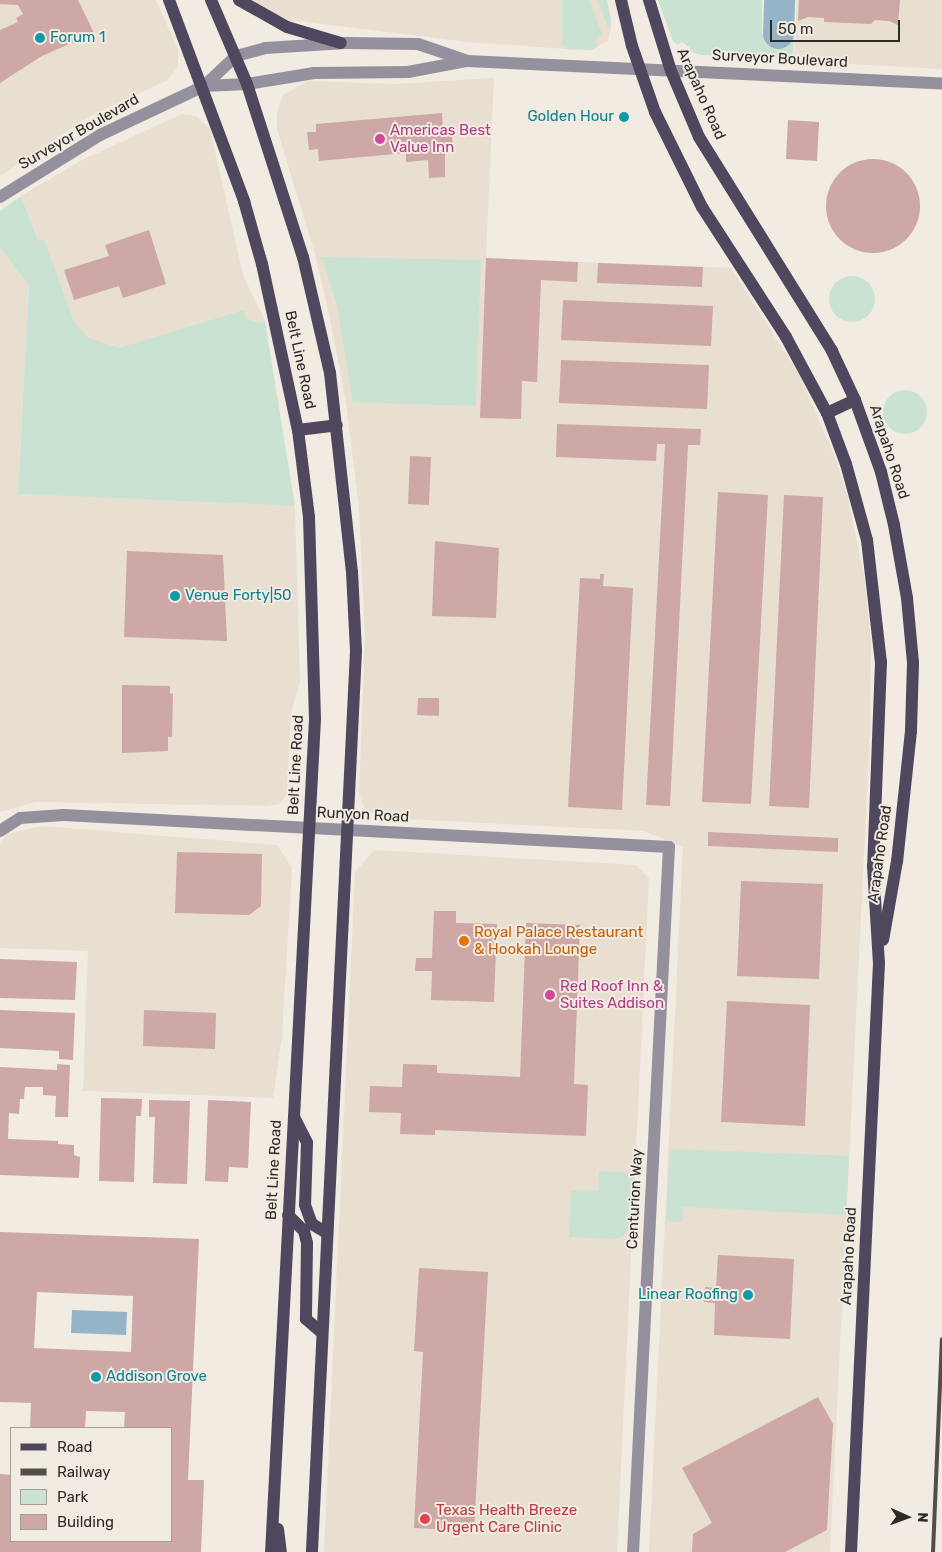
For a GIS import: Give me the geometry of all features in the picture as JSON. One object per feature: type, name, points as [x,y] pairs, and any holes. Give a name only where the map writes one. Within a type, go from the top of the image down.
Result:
[{"type":"main road","name":"Belt Line Road","points":[[169,0],[204,86],[244,201],[262,264],[298,430],[309,517],[314,627],[315,718],[271,1552]]},
{"type":"main road","name":"Belt Line Road","points":[[211,0],[236,56],[246,84],[302,257],[330,373],[346,500],[356,637],[312,1552]]},
{"type":"main road","points":[[239,0],[287,27],[341,43]]},
{"type":"main road","name":"Arapaho Road","points":[[621,0],[639,69],[655,112],[702,207],[786,337],[827,412],[846,464],[868,540],[877,611],[881,712],[874,866],[879,962],[851,1552]]},
{"type":"main road","name":"Arapaho Road","points":[[650,0],[671,71],[699,137],[832,351],[855,400],[881,472],[894,525],[908,598],[913,664],[911,731],[897,860],[879,962]]},
{"type":"main road","points":[[827,412],[855,400]]},
{"type":"main road","points":[[298,430],[337,425]]},
{"type":"main road","points":[[294,1117],[308,1143],[305,1205],[312,1224],[327,1233]]},
{"type":"main road","points":[[288,1215],[304,1231],[308,1243],[306,1319],[322,1333]]},
{"type":"main road","points":[[274,1502],[282,1552]]},
{"type":"street","name":"Surveyor Boulevard","points":[[0,197],[100,134],[204,86],[236,56],[265,48],[341,43],[418,44],[467,61]]},
{"type":"street","name":"Surveyor Boulevard","points":[[204,86],[246,84],[314,73],[408,72],[467,61],[942,83]]},
{"type":"street","name":"Runyon Road","points":[[0,831],[20,818],[64,815],[669,847]]},
{"type":"street","name":"Centurion Way","points":[[633,1552],[669,847]]},
{"type":"shaded area","points":[[0,0],[156,0],[178,49],[178,67],[168,80],[90,116],[0,176]]},
{"type":"shaded area","points":[[251,0],[607,0],[611,20],[608,41],[590,50],[567,49],[468,42],[289,20],[260,9]]},
{"type":"shaded area","points":[[797,0],[942,0],[942,69],[794,61]]},
{"type":"shaded area","points":[[494,78],[486,258],[731,268],[800,376],[837,462],[848,498],[864,576],[871,642],[870,731],[830,1552],[649,1552],[683,847],[644,831],[385,818],[365,810],[359,794],[365,638],[359,508],[345,396],[329,314],[315,254],[277,129],[277,111],[284,94],[309,81],[395,84]]},
{"type":"shaded area","points":[[182,114],[196,116],[210,129],[243,275],[265,321],[87,366],[21,196],[82,160]]},
{"type":"shaded area","points":[[0,248],[29,285],[18,494],[295,506],[300,682],[291,713],[287,793],[280,804],[265,806],[36,802],[0,812]]},
{"type":"shaded area","points":[[42,826],[277,845],[292,868],[282,1036],[273,1098],[83,1091],[88,951],[0,948],[0,845],[7,834]]},
{"type":"shaded area","points":[[374,850],[636,865],[649,878],[617,1552],[324,1552],[355,872]]},
{"type":"green space","points":[[562,0],[589,0],[602,34],[594,42],[598,47],[590,50],[567,49],[562,45]]},
{"type":"green space","points":[[597,0],[607,0],[611,20],[610,32]]},
{"type":"green space","points":[[658,0],[762,0],[762,34],[794,37],[793,59],[701,55],[689,51],[690,48],[682,42],[678,45],[673,41]]},
{"type":"green space","points":[[21,196],[38,240],[44,239],[74,322],[89,338],[119,348],[244,310],[247,319],[258,323],[265,321],[295,506],[18,494],[29,285],[0,248],[0,211]]},
{"type":"green space","points":[[322,257],[481,260],[476,406],[353,402],[337,306]]},
{"type":"green space","points":[[852,276],[865,280],[871,286],[875,299],[871,312],[865,318],[852,322],[839,318],[833,312],[829,299],[833,286],[839,280]]},
{"type":"green space","points":[[905,390],[917,394],[923,400],[927,412],[923,424],[917,430],[905,434],[893,430],[887,424],[883,412],[887,400],[893,394]]},
{"type":"green space","points":[[673,1149],[849,1156],[846,1215],[683,1207],[682,1222],[670,1222],[666,1218],[670,1151]]},
{"type":"green space","points":[[599,1171],[631,1173],[634,1178],[631,1227],[623,1236],[615,1239],[569,1237],[571,1190],[598,1191]]},
{"type":"water","points":[[72,1310],[127,1312],[126,1335],[71,1333]]},
{"type":"building","name":"Forum 1","points":[[0,0],[78,0],[94,33],[42,56],[0,83],[0,30],[18,22],[16,18],[23,14],[18,5],[0,4]]},
{"type":"building","points":[[799,0],[900,0],[898,25],[889,21],[875,20],[871,24],[824,22],[824,18],[808,17],[798,21]]},
{"type":"building","name":"Americas Best Value Inn","points":[[442,113],[443,128],[451,128],[453,146],[445,146],[445,177],[429,178],[428,160],[406,162],[406,153],[319,161],[318,149],[309,150],[307,132],[316,132],[316,124]]},
{"type":"building","points":[[788,120],[819,122],[817,161],[786,159]]},
{"type":"building","points":[[873,159],[891,163],[906,173],[916,188],[920,206],[916,224],[906,239],[891,249],[873,253],[855,249],[840,239],[830,224],[826,206],[830,188],[840,173],[855,163]]},
{"type":"building","points":[[149,230],[166,284],[123,298],[119,286],[74,300],[64,270],[109,256],[105,245]]},
{"type":"building","points":[[486,258],[578,262],[577,282],[541,280],[537,382],[522,381],[521,419],[480,418]]},
{"type":"building","points":[[598,263],[703,267],[702,287],[597,283]]},
{"type":"building","points":[[563,300],[713,306],[711,346],[561,340]]},
{"type":"building","points":[[561,360],[709,365],[707,409],[559,403]]},
{"type":"building","points":[[557,424],[701,429],[700,445],[688,445],[670,806],[646,805],[665,444],[657,444],[656,461],[556,457]]},
{"type":"building","points":[[410,456],[431,457],[429,505],[408,504]]},
{"type":"building","points":[[718,492],[768,495],[751,804],[702,802]]},
{"type":"building","points":[[784,495],[823,497],[809,808],[769,806]]},
{"type":"building","points":[[435,541],[499,548],[496,618],[432,616]]},
{"type":"building","name":"Venue Forty|50","points":[[127,551],[223,555],[227,641],[124,637]]},
{"type":"building","points":[[600,574],[604,574],[603,586],[633,588],[622,810],[568,807],[580,578],[600,579]]},
{"type":"building","points":[[122,685],[170,686],[170,693],[173,694],[172,737],[168,737],[168,751],[122,753]]},
{"type":"building","points":[[418,698],[439,698],[439,716],[417,715]]},
{"type":"building","points":[[708,832],[838,838],[838,852],[708,846]]},
{"type":"building","points":[[177,852],[262,854],[261,906],[249,915],[175,913]]},
{"type":"building","points":[[741,881],[823,884],[819,979],[737,976]]},
{"type":"building","name":"Royal Palace Restaurant & Hookah Lounge","points":[[434,911],[456,911],[456,923],[497,924],[494,1002],[431,1000],[432,971],[415,971],[416,958],[432,958]]},
{"type":"building","name":"Red Roof Inn & Suites Addison","points":[[526,923],[580,925],[574,1084],[588,1085],[586,1136],[435,1130],[435,1135],[400,1134],[401,1113],[369,1112],[370,1086],[402,1087],[403,1064],[437,1065],[437,1073],[520,1077]]},
{"type":"building","points":[[0,959],[77,962],[75,1000],[0,998]]},
{"type":"building","points":[[727,1001],[810,1005],[805,1126],[721,1122]]},
{"type":"building","points":[[0,1010],[75,1013],[73,1060],[59,1059],[59,1051],[0,1048]]},
{"type":"building","points":[[144,1010],[216,1013],[215,1049],[143,1046]]},
{"type":"building","points":[[57,1064],[70,1065],[68,1117],[55,1117],[56,1096],[43,1095],[43,1087],[25,1087],[24,1099],[20,1099],[19,1114],[9,1113],[8,1139],[58,1141],[58,1144],[74,1145],[74,1155],[80,1157],[79,1178],[0,1175],[0,1067],[57,1070]]},
{"type":"building","points":[[101,1098],[142,1099],[141,1116],[136,1116],[134,1182],[99,1181]]},
{"type":"building","points":[[149,1100],[190,1101],[187,1184],[153,1183],[155,1117],[149,1117]]},
{"type":"building","points":[[208,1100],[251,1102],[248,1168],[229,1167],[228,1182],[205,1181]]},
{"type":"building","name":"Addison Grove","points":[[0,1232],[199,1239],[188,1480],[204,1480],[201,1552],[0,1552],[0,1474],[10,1475],[10,1542],[172,1542],[172,1427],[124,1427],[125,1412],[86,1411],[85,1427],[30,1427],[31,1403],[0,1402]],"holes":[[[37,1292],[133,1296],[131,1352],[34,1348]]]},
{"type":"building","name":"Linear Roofing","points":[[718,1255],[794,1259],[790,1339],[714,1335],[715,1303],[704,1302],[705,1287],[716,1288]]},
{"type":"building","points":[[419,1268],[488,1272],[474,1531],[414,1528],[423,1352],[414,1351]]},
{"type":"building","points":[[818,1397],[833,1424],[827,1530],[785,1552],[692,1552],[693,1534],[712,1523],[682,1468]]},
{"type":"waterway","points":[[778,33],[779,0]]},
{"type":"railway","points":[[933,1552],[942,1339]]},
{"type":"place","name":"Forum 1","points":[[40,38]]},
{"type":"place","name":"Golden Hour","points":[[624,117]]},
{"type":"place","name":"Americas Best Value Inn","points":[[380,139]]},
{"type":"place","name":"Venue Forty|50","points":[[175,596]]},
{"type":"place","name":"Royal Palace Restaurant & Hookah Lounge","points":[[464,941]]},
{"type":"place","name":"Red Roof Inn & Suites Addison","points":[[550,995]]},
{"type":"place","name":"Linear Roofing","points":[[748,1295]]},
{"type":"place","name":"Addison Grove","points":[[96,1377]]},
{"type":"place","name":"Texas Health Breeze Urgent Care Clinic","points":[[425,1519]]}]
